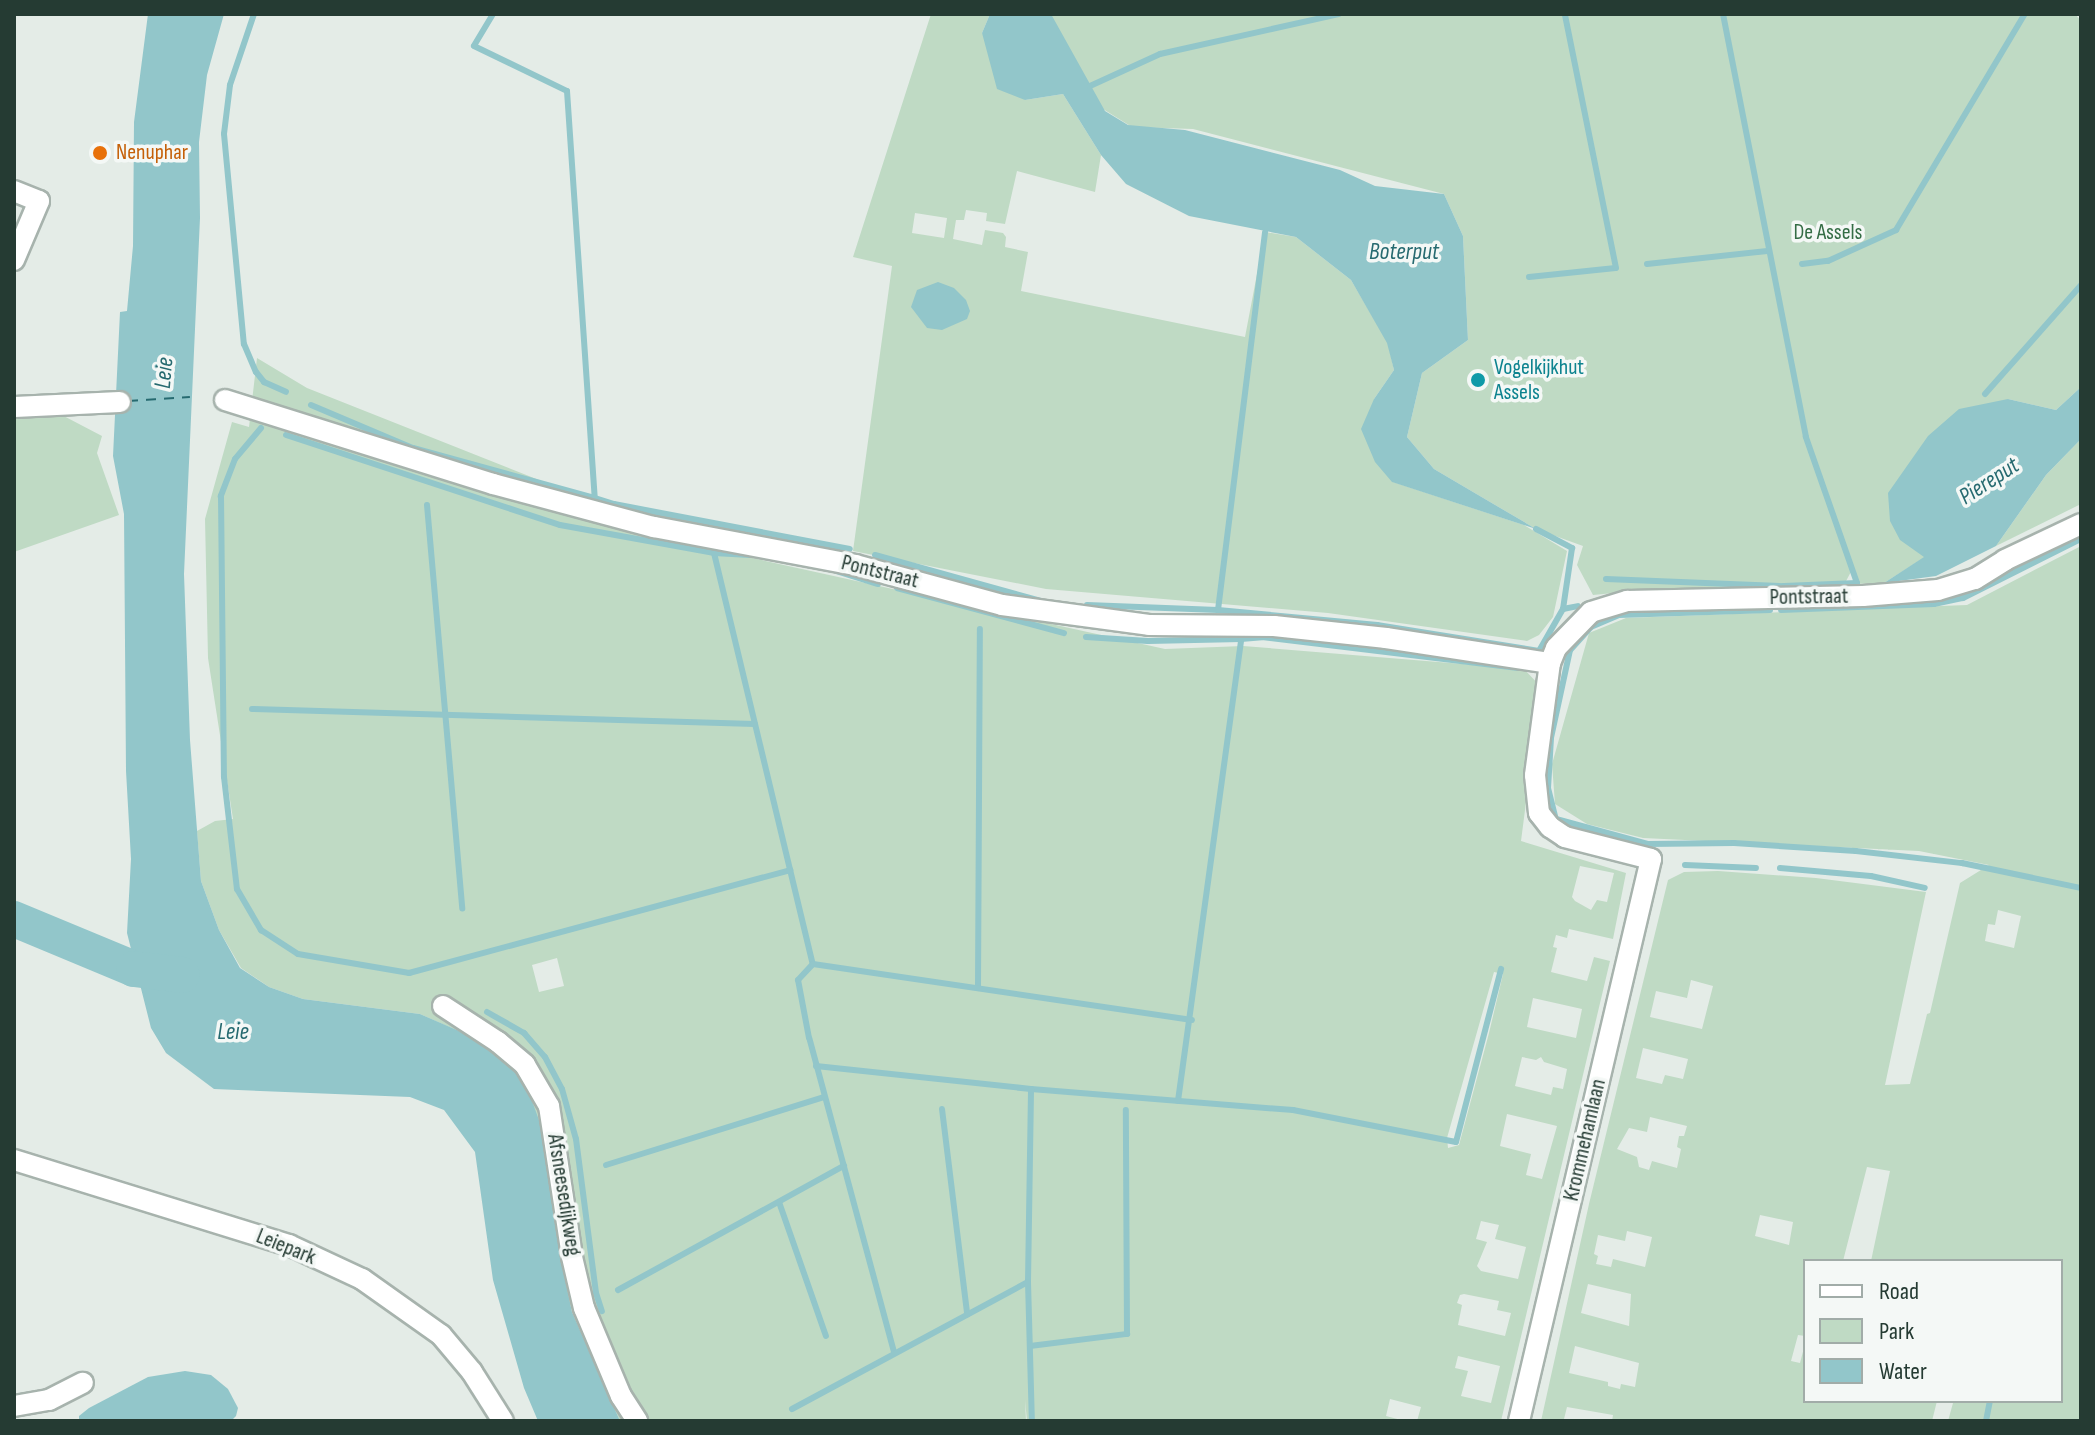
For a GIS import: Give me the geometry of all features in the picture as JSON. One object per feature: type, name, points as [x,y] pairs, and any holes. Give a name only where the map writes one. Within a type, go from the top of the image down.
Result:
[{"type":"street","points":[[14,191],[39,201],[14,260]]},
{"type":"street","name":"Pontstraat","points":[[225,400],[493,484],[640,524],[855,565],[1002,605],[1149,625],[1274,626],[1386,638],[1550,663]]},
{"type":"street","points":[[14,407],[120,402]]},
{"type":"street","name":"Pontstraat","points":[[1651,859],[1565,837],[1550,827],[1539,813],[1535,775],[1550,663],[1556,648],[1579,622],[1608,605],[1627,601],[1863,596],[1938,590],[1975,579],[2081,524]]},
{"type":"street","name":"Krommehamlaan","points":[[1519,1421],[1651,859]]},
{"type":"street","name":"Afsneesedijkweg","points":[[443,1006],[498,1042],[525,1065],[549,1106],[572,1257],[584,1308],[621,1396],[637,1421]]},
{"type":"street","name":"Leiepark","points":[[14,1160],[289,1245],[362,1279],[441,1335],[472,1372],[503,1421]]},
{"type":"street","points":[[14,1406],[49,1400],[83,1383]]},
{"type":"street","points":[[49,1400],[56,1421]]},
{"type":"green space","points":[[931,14],[990,14],[982,33],[1025,100],[1063,94],[1101,155],[1095,192],[1017,171],[1005,224],[986,221],[987,213],[966,210],[964,220],[956,220],[953,239],[982,245],[985,230],[1003,233],[1006,237],[1005,247],[1028,252],[1021,291],[1245,337],[1265,232],[1296,237],[1351,280],[1388,343],[1394,370],[1374,399],[1393,482],[1524,525],[1567,551],[1553,617],[1539,635],[1527,641],[1328,613],[1046,589],[853,551],[892,266],[853,257]],"holes":[[[915,213],[947,218],[944,238],[912,233]]]},
{"type":"green space","name":"De Assels","points":[[1047,14],[2075,14],[2081,21],[2081,387],[2056,410],[2008,399],[1925,557],[1884,583],[1853,584],[1854,566],[1836,600],[1624,592],[1593,595],[1577,565],[1583,546],[1536,529],[1434,469],[1407,437],[1422,373],[1468,340],[1463,236],[1444,194],[1193,129],[1132,127],[1103,109]]},
{"type":"green space","points":[[257,358],[307,388],[592,501],[718,525],[725,552],[1165,649],[1243,646],[1524,669],[1541,687],[1521,841],[1626,873],[1613,939],[1569,929],[1567,938],[1556,935],[1553,947],[1557,948],[1551,972],[1587,981],[1594,957],[1610,961],[1501,1421],[1417,1421],[1421,1407],[1390,1399],[1386,1416],[1405,1421],[1027,1421],[1025,1400],[1026,1421],[620,1421],[572,1312],[503,1057],[465,1034],[420,1014],[303,999],[269,987],[241,968],[219,930],[201,881],[197,831],[215,821],[233,819],[208,658],[205,519],[232,422],[249,427]],"holes":[[[1580,866],[1614,873],[1607,902],[1597,900],[1591,910],[1572,897]],[[557,958],[564,986],[539,992],[532,965]],[[1494,972],[1503,974],[1459,1145],[1448,1148],[1447,1138]],[[1533,998],[1582,1009],[1576,1038],[1527,1027]],[[1522,1057],[1536,1060],[1541,1057],[1544,1062],[1567,1069],[1563,1089],[1553,1087],[1551,1095],[1515,1086]],[[1507,1114],[1557,1126],[1542,1179],[1526,1175],[1531,1154],[1500,1146]],[[1481,1221],[1499,1225],[1495,1239],[1526,1247],[1518,1279],[1481,1271],[1477,1266],[1487,1242],[1476,1239]],[[1464,1294],[1499,1301],[1497,1310],[1511,1313],[1505,1336],[1458,1325],[1462,1305],[1457,1303],[1460,1295]],[[1458,1356],[1500,1366],[1491,1403],[1461,1396],[1468,1371],[1455,1368]]]},
{"type":"green space","points":[[58,413],[102,436],[97,453],[119,515],[14,552],[14,418]]},
{"type":"green space","points":[[2081,439],[2081,504],[1996,546],[2046,475]]},
{"type":"green space","points":[[2081,546],[2081,1421],[1948,1421],[1953,1403],[2063,1403],[2063,1259],[1871,1259],[1890,1171],[1867,1167],[1844,1259],[1803,1259],[1803,1336],[1798,1335],[1791,1361],[1800,1363],[1803,1352],[1803,1403],[1936,1403],[1932,1421],[1612,1421],[1613,1415],[1567,1407],[1564,1419],[1541,1421],[1589,1204],[1668,880],[1684,872],[1718,871],[1816,878],[1926,892],[1885,1085],[1910,1084],[1960,883],[1989,865],[1919,851],[1643,838],[1587,824],[1555,804],[1552,764],[1589,633],[1626,618],[1967,605]],"holes":[[[1998,910],[2021,916],[2014,948],[1985,941],[1988,924],[1995,925]],[[1691,980],[1713,986],[1702,1029],[1650,1017],[1656,991],[1687,998]],[[1643,1048],[1688,1059],[1683,1079],[1665,1075],[1662,1084],[1636,1078]],[[1650,1117],[1687,1126],[1684,1136],[1679,1136],[1677,1147],[1681,1149],[1677,1168],[1652,1161],[1649,1170],[1639,1167],[1637,1157],[1617,1149],[1629,1128],[1647,1132]],[[1760,1215],[1793,1222],[1789,1245],[1755,1236]],[[1627,1231],[1652,1237],[1645,1267],[1613,1259],[1611,1267],[1596,1264],[1598,1256],[1594,1254],[1598,1235],[1625,1241]],[[1588,1284],[1631,1294],[1629,1326],[1581,1313]],[[1575,1346],[1639,1363],[1635,1387],[1621,1384],[1620,1389],[1608,1386],[1608,1382],[1569,1373]]]},
{"type":"water","name":"Leie","points":[[148,14],[224,14],[207,75],[199,142],[200,218],[184,574],[190,740],[201,881],[219,930],[240,968],[269,987],[303,999],[420,1014],[466,1034],[503,1057],[527,1087],[544,1134],[560,1256],[572,1312],[620,1421],[538,1421],[524,1388],[493,1280],[475,1152],[444,1110],[410,1097],[214,1089],[166,1053],[151,1028],[127,933],[131,859],[126,771],[124,514],[113,456],[120,312],[127,311],[133,246],[134,122]]},
{"type":"water","name":"Boterput","points":[[990,14],[1051,14],[1105,111],[1128,125],[1185,130],[1340,170],[1375,186],[1444,194],[1463,236],[1468,340],[1422,373],[1407,437],[1434,469],[1536,529],[1392,482],[1375,462],[1361,429],[1374,399],[1394,370],[1387,343],[1351,280],[1296,237],[1189,216],[1126,184],[1101,155],[1063,94],[1025,100],[997,89],[982,33]]},
{"type":"water","points":[[938,282],[954,288],[966,300],[970,311],[967,319],[942,330],[927,328],[911,307],[917,290]]},
{"type":"water","name":"Piereput","points":[[2081,387],[2081,439],[2046,475],[1996,546],[1936,576],[1884,583],[1924,557],[1900,540],[1890,521],[1888,493],[1928,436],[1959,409],[2008,399],[2056,410]]},
{"type":"water","points":[[185,1371],[211,1375],[228,1389],[238,1408],[236,1416],[231,1421],[79,1421],[79,1416],[89,1408],[148,1377]]},
{"type":"waterway","points":[[254,14],[230,85],[224,134],[244,344],[256,372],[264,382],[286,392]]},
{"type":"waterway","points":[[493,14],[474,46],[567,91],[595,498],[850,549]]},
{"type":"waterway","points":[[1090,86],[1160,54],[1339,14]]},
{"type":"waterway","points":[[1529,277],[1616,268],[1565,14]]},
{"type":"waterway","points":[[1606,579],[1784,586],[1857,583],[1806,437],[1723,14]]},
{"type":"waterway","points":[[1802,264],[1828,261],[1896,230],[2025,14]]},
{"type":"waterway","points":[[1087,605],[1218,610],[1265,232]]},
{"type":"waterway","points":[[1647,264],[1767,251]]},
{"type":"waterway","points":[[1985,394],[2081,285]]},
{"type":"waterway","points":[[311,405],[413,448],[595,498]]},
{"type":"waterway","points":[[261,428],[235,459],[221,496],[224,777],[237,889],[261,930],[298,954],[409,973],[790,870]]},
{"type":"waterway","points":[[286,435],[560,525],[714,553],[813,964]]},
{"type":"waterway","points":[[427,505],[462,908]]},
{"type":"waterway","points":[[1536,529],[1572,548],[1563,609],[1578,606]]},
{"type":"waterway","points":[[1781,610],[1934,604],[1963,598],[2081,539]]},
{"type":"waterway","points":[[714,553],[750,555]]},
{"type":"waterway","points":[[875,555],[1041,601]]},
{"type":"waterway","points":[[836,571],[878,584]]},
{"type":"waterway","points":[[897,588],[1064,633]]},
{"type":"waterway","points":[[1218,610],[1377,625],[1539,651],[1563,609]]},
{"type":"waterway","points":[[1770,610],[1619,615],[1591,627],[1570,650],[1551,738],[1548,788],[1556,819],[1648,844],[1734,843],[1856,851],[1962,863],[2081,888]]},
{"type":"waterway","points":[[978,987],[980,629]]},
{"type":"waterway","points":[[1086,637],[1148,641],[1241,639]]},
{"type":"waterway","points":[[1178,1101],[1241,639],[1262,637],[1518,668]]},
{"type":"waterway","points":[[252,709],[755,724]]},
{"type":"waterway","points":[[1685,865],[1756,868]]},
{"type":"waterway","points":[[1780,868],[1871,876],[1925,888]]},
{"type":"waterway","points":[[14,919],[134,969],[182,975]]},
{"type":"waterway","points":[[894,1352],[809,1038],[798,980],[813,964],[1192,1020]]},
{"type":"waterway","points":[[816,1066],[1031,1089],[1293,1110],[1456,1142],[1501,969]]},
{"type":"waterway","points":[[487,1012],[524,1033],[545,1057],[562,1089],[576,1139],[596,1293],[602,1311]]},
{"type":"waterway","points":[[1028,1282],[1031,1089]]},
{"type":"waterway","points":[[606,1165],[824,1097]]},
{"type":"waterway","points":[[942,1109],[967,1314]]},
{"type":"waterway","points":[[1030,1346],[1127,1334],[1126,1110]]},
{"type":"waterway","points":[[618,1290],[844,1166]]},
{"type":"waterway","points":[[779,1202],[826,1336]]},
{"type":"waterway","points":[[792,1409],[1028,1282],[1032,1421]]},
{"type":"waterway","points":[[1986,1421],[1990,1403]]},
{"type":"ferry route","points":[[128,401],[190,397]]},
{"type":"place","name":"Nenuphar","points":[[100,153]]},
{"type":"place","name":"Vogelkijkhut Assels","points":[[1478,380]]}]
